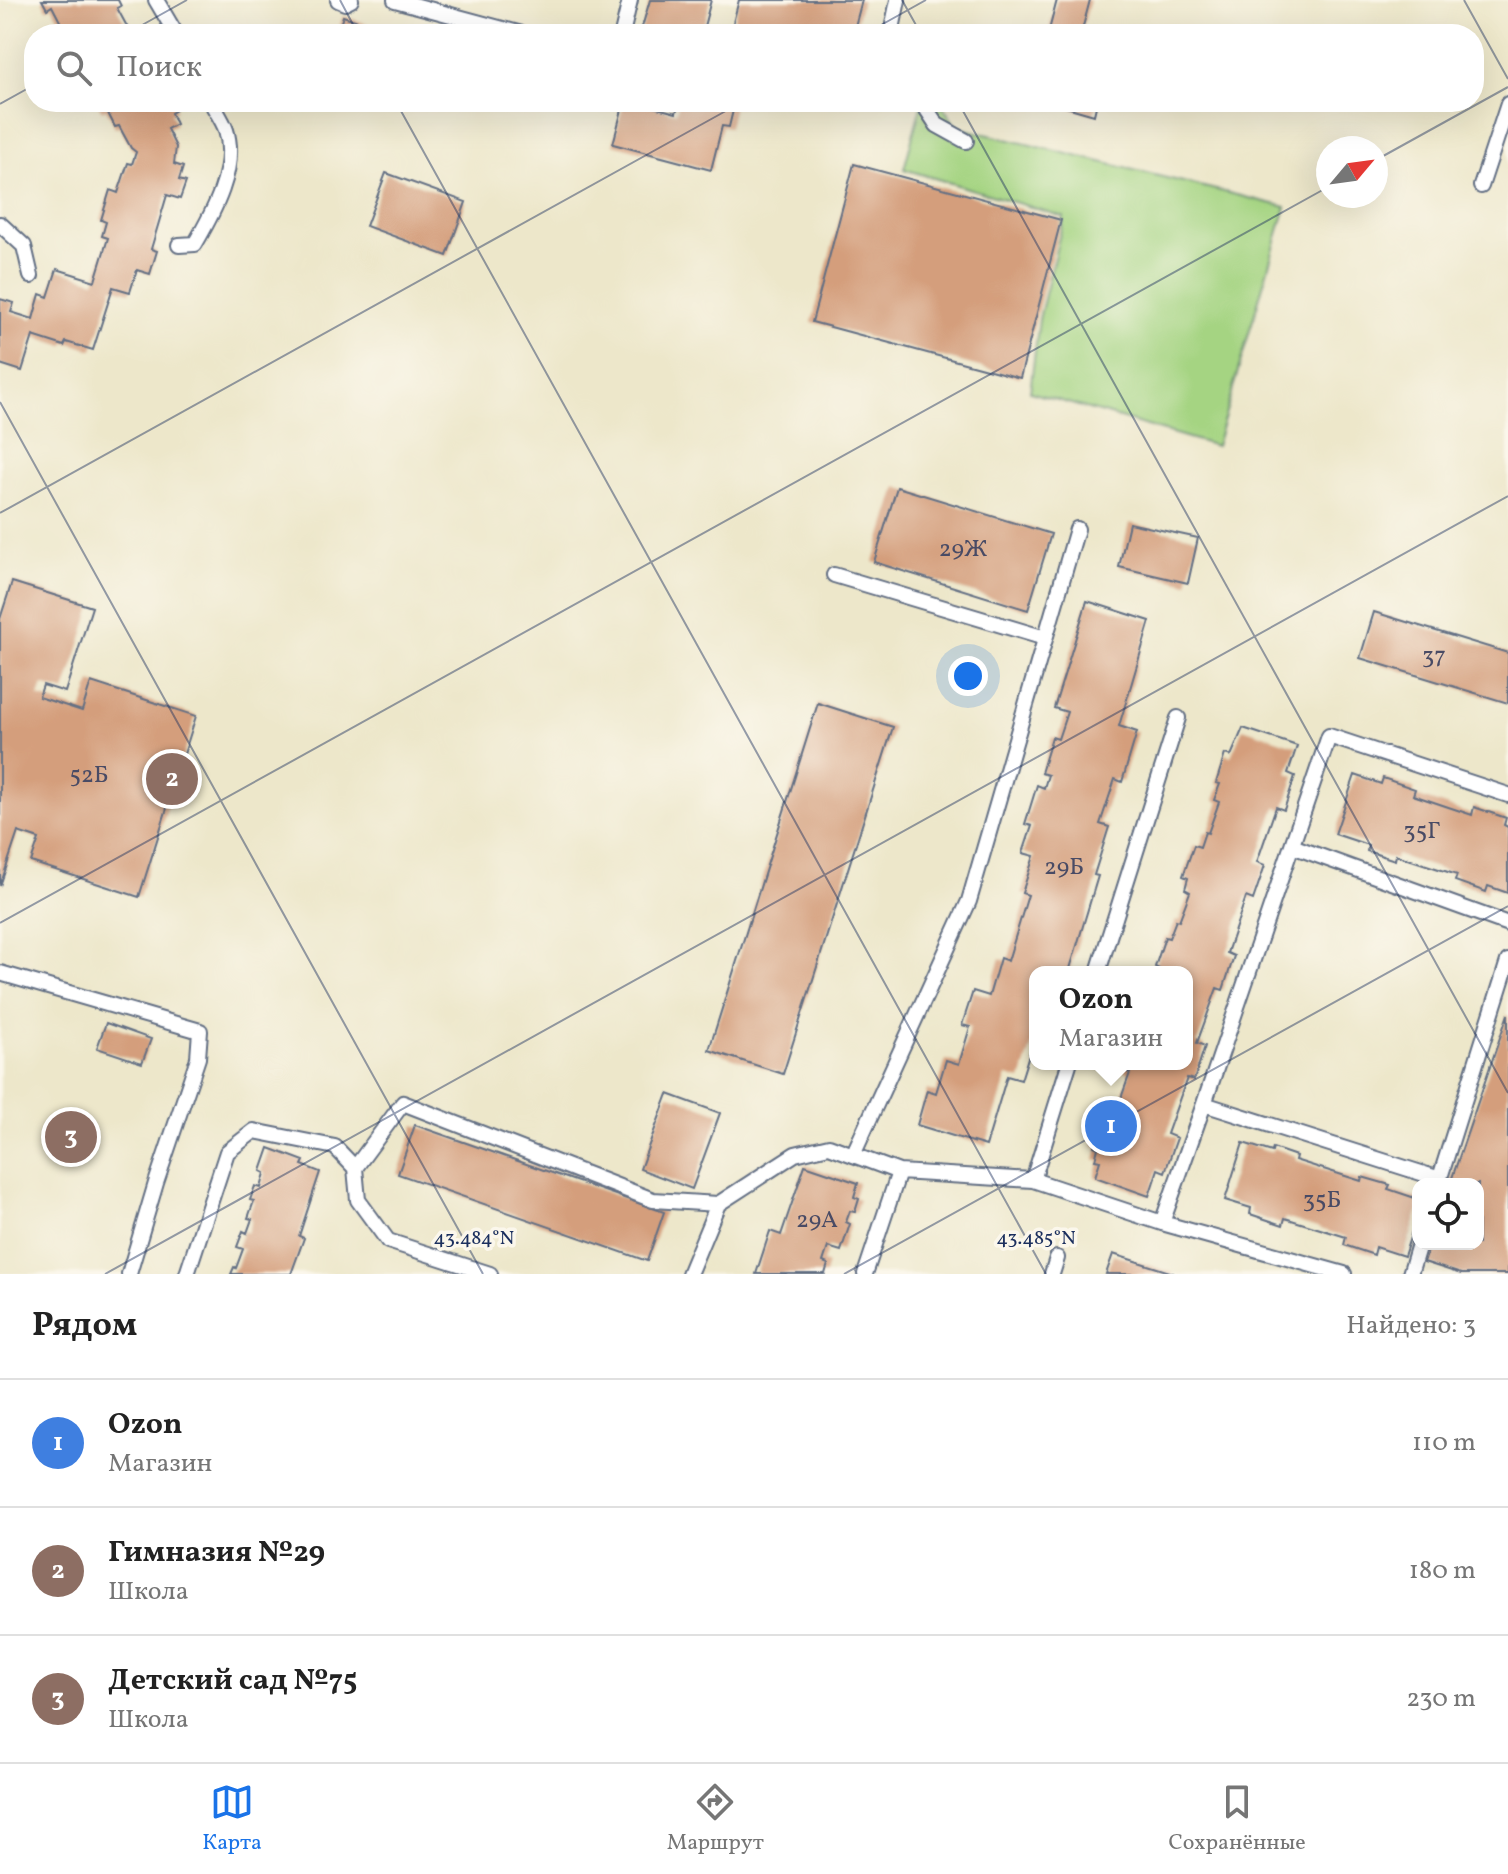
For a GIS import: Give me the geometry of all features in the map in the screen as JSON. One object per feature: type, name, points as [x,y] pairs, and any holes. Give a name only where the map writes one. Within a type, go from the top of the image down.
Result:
[{"type":"lane","points":[[156,0],[170,24]]},
{"type":"lane","points":[[338,0],[345,3],[351,0]]},
{"type":"lane","points":[[395,0],[485,24]]},
{"type":"lane","points":[[624,24],[630,0]]},
{"type":"lane","points":[[893,24],[898,0]]},
{"type":"lane","points":[[1481,186],[1508,104]]},
{"type":"lane","points":[[179,245],[195,244],[216,207],[228,170],[227,132],[216,112]]},
{"type":"lane","points":[[929,112],[937,125],[966,141]]},
{"type":"lane","points":[[0,224],[24,246],[31,276]]},
{"type":"lane","points":[[853,1155],[969,901],[1077,529]]},
{"type":"lane","points":[[834,575],[1045,638]]},
{"type":"lane","points":[[1100,966],[1178,718]]},
{"type":"lane","points":[[1162,1223],[1329,736],[1508,795]]},
{"type":"lane","points":[[1292,846],[1508,924]]},
{"type":"lane","points":[[1440,1178],[1508,961]]},
{"type":"lane","points":[[0,973],[200,1031],[198,1058],[129,1274]]},
{"type":"lane","points":[[1033,1180],[1067,1070]]},
{"type":"lane","points":[[355,1168],[403,1103],[653,1200],[718,1204]]},
{"type":"lane","points":[[1204,1104],[1427,1178]]},
{"type":"lane","points":[[187,1274],[227,1152],[254,1131],[335,1147],[355,1168],[358,1200],[388,1241],[490,1274]]},
{"type":"lane","points":[[689,1274],[718,1204],[795,1154],[829,1146],[899,1172],[1033,1180],[1162,1223],[1344,1274]]},
{"type":"lane","points":[[865,1274],[899,1172]]},
{"type":"lane","points":[[1410,1274],[1417,1250]]},
{"type":"lane","points":[[1052,1274],[1057,1258]]},
{"type":"green space","points":[[919,112],[947,112],[957,127],[1286,207],[1216,446],[1030,392],[1039,319],[1064,217],[904,169]]},
{"type":"building","points":[[42,0],[118,0],[121,6],[117,8],[126,24],[61,24],[52,6],[47,9]]},
{"type":"building","points":[[650,0],[711,0],[705,24],[643,24]]},
{"type":"building","points":[[739,0],[862,0],[856,24],[733,24]]},
{"type":"building","points":[[1057,0],[1090,0],[1084,24],[1051,24]]},
{"type":"building","points":[[343,16],[367,24],[340,24]]},
{"type":"building","points":[[108,112],[173,112],[176,124],[167,129],[176,147],[174,164],[183,167],[179,180],[186,182],[180,199],[167,195],[151,249],[157,251],[150,274],[137,270],[130,292],[113,287],[93,350],[66,342],[64,346],[33,336],[22,371],[0,364],[0,299],[14,303],[11,312],[33,319],[40,294],[48,297],[57,269],[95,281],[108,238],[102,236],[106,222],[101,220],[110,190],[118,193],[128,163],[132,164],[136,152],[119,126],[115,127]]},
{"type":"building","points":[[621,112],[733,112],[729,127],[722,126],[711,170],[613,144]]},
{"type":"building","points":[[854,164],[1061,220],[1020,378],[812,322]]},
{"type":"building","points":[[386,173],[466,202],[447,256],[366,226]]},
{"type":"building","points":[[897,487],[1051,534],[1028,610],[874,562]]},
{"type":"building","points":[[1129,523],[1198,538],[1188,583],[1119,567]]},
{"type":"building","points":[[12,582],[92,607],[65,692],[43,685],[39,697],[82,711],[91,682],[196,716],[139,897],[31,862],[39,839],[18,832],[0,886],[0,619]]},
{"type":"building","points":[[1087,601],[1150,621],[1119,726],[1137,732],[1122,782],[1115,779],[1100,824],[1109,827],[1071,966],[1029,966],[1029,1054],[1021,1080],[1007,1076],[986,1146],[917,1125],[927,1090],[936,1093],[946,1060],[959,1064],[970,1027],[962,1025],[973,991],[989,996],[1000,958],[1008,961],[1028,895],[1022,893],[1034,856],[1023,853],[1032,826],[1025,824],[1037,785],[1044,788],[1048,775],[1041,773],[1052,737],[1058,739],[1067,712],[1054,708]]},
{"type":"building","points":[[1374,612],[1508,653],[1508,703],[1360,658]]},
{"type":"building","points":[[818,703],[893,727],[783,1074],[709,1050]]},
{"type":"building","points":[[1243,728],[1297,746],[1288,773],[1295,776],[1284,810],[1276,807],[1257,862],[1265,865],[1253,900],[1246,897],[1227,953],[1234,956],[1223,990],[1217,988],[1197,1043],[1205,1046],[1194,1080],[1187,1078],[1167,1134],[1177,1138],[1165,1172],[1158,1169],[1149,1196],[1095,1177],[1100,1161],[1095,1160],[1098,1148],[1094,1146],[1105,1115],[1110,1116],[1115,1100],[1120,1101],[1130,1073],[1124,1070],[1193,1070],[1193,966],[1155,966],[1165,937],[1169,938],[1176,920],[1179,921],[1190,892],[1185,889],[1188,878],[1183,876],[1194,845],[1200,847],[1205,832],[1208,833],[1219,802],[1214,800],[1220,784],[1216,783],[1225,754],[1231,756]]},
{"type":"building","points":[[1355,775],[1381,784],[1383,778],[1415,789],[1413,795],[1472,815],[1474,807],[1506,818],[1508,893],[1488,886],[1486,892],[1455,881],[1457,875],[1396,855],[1395,860],[1367,851],[1368,845],[1335,834]]},
{"type":"building","points":[[1508,1014],[1508,1274],[1461,1274],[1424,1262],[1428,1250],[1484,1250],[1484,1178],[1452,1178]]},
{"type":"building","points":[[106,1023],[151,1039],[142,1063],[97,1048]]},
{"type":"building","points":[[668,1094],[720,1113],[692,1189],[640,1169]]},
{"type":"building","points":[[415,1125],[664,1212],[647,1261],[398,1174]]},
{"type":"building","points":[[1243,1143],[1272,1152],[1273,1148],[1296,1156],[1295,1160],[1361,1181],[1362,1177],[1390,1185],[1388,1189],[1412,1197],[1412,1231],[1404,1256],[1376,1247],[1374,1255],[1344,1245],[1346,1237],[1285,1218],[1283,1225],[1250,1214],[1251,1208],[1225,1200]]},
{"type":"building","points":[[269,1148],[304,1161],[302,1165],[320,1172],[299,1236],[304,1238],[291,1274],[231,1274],[243,1249],[237,1247],[252,1219],[248,1218],[254,1201],[250,1200],[255,1186],[261,1188],[265,1173],[261,1171]]},
{"type":"building","points":[[805,1165],[858,1183],[854,1197],[859,1199],[855,1212],[850,1211],[846,1222],[850,1224],[841,1251],[828,1247],[823,1262],[828,1264],[825,1274],[756,1274],[770,1231],[781,1235]]},
{"type":"building","points":[[1113,1254],[1173,1273],[1173,1274],[1106,1274]]},
{"type":"place","name":"Гимназия №29","points":[[172,779]]},
{"type":"place","name":"Ozon","points":[[1111,1126]]},
{"type":"place","name":"Детский сад №75","points":[[71,1137]]}]
